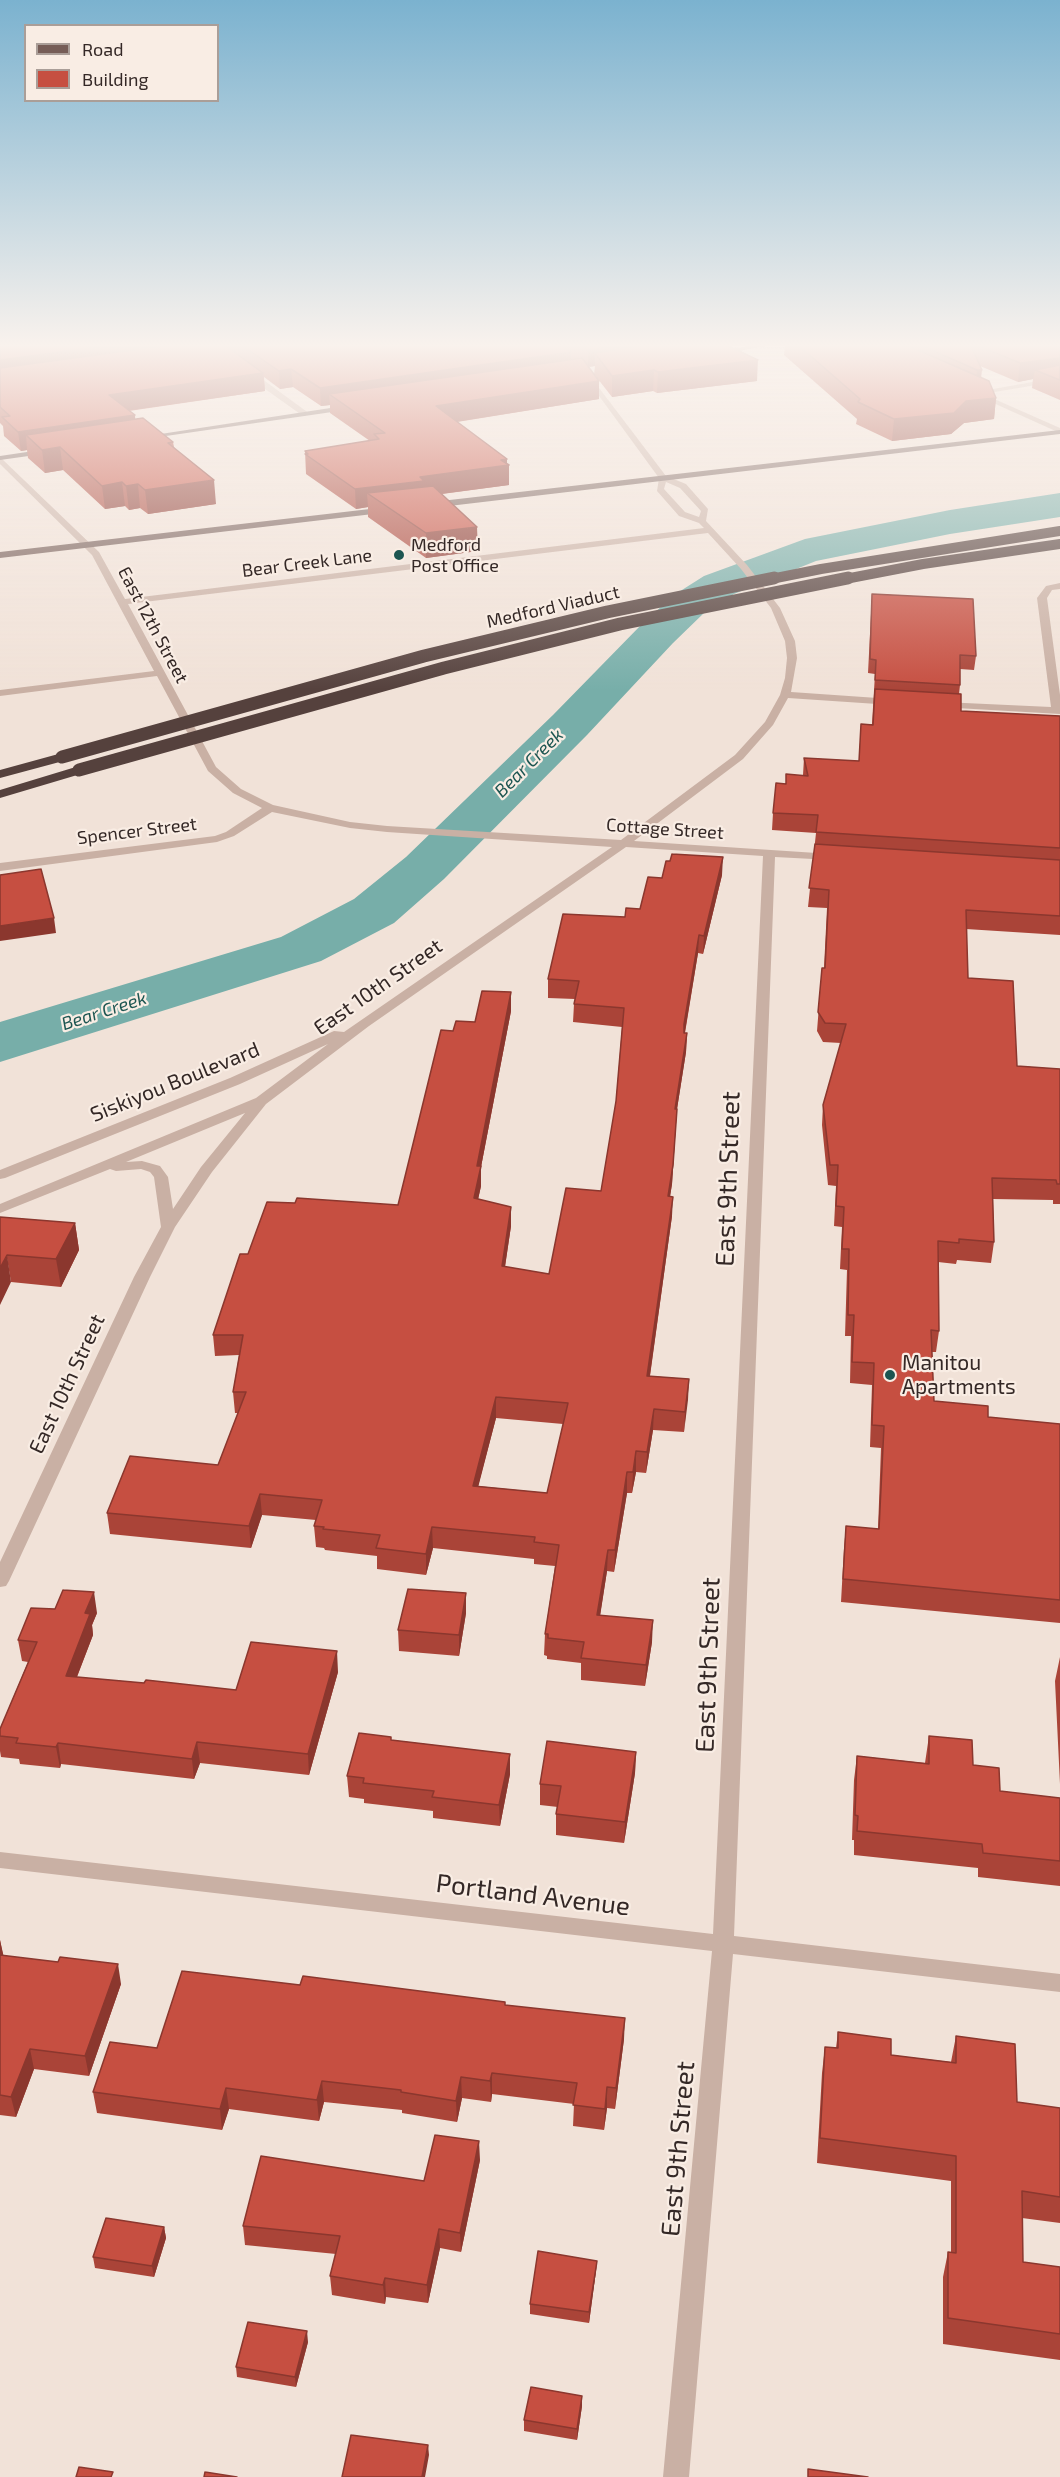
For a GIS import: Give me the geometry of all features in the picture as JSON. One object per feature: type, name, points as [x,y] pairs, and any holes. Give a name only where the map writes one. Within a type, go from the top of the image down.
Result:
[{"type":"highway","name":"Medford Viaduct","points":[[0,774],[424,656],[607,612],[810,571],[990,540],[1060,531]]},
{"type":"highway","name":"Medford Viaduct","points":[[0,794],[444,668],[620,624],[923,564],[1060,544]]},
{"type":"main road","points":[[422,506],[818,460]]},
{"type":"main road","points":[[0,555],[400,509]]},
{"type":"street","name":"East 12th Street","points":[[2,460],[96,554],[212,769],[237,791],[270,808]]},
{"type":"street","name":"East 10th Street","points":[[649,460],[663,478],[683,486],[705,511],[702,521]]},
{"type":"street","name":"East 10th Street","points":[[0,1581],[142,1276],[168,1227],[206,1170],[261,1101],[364,1023],[623,844],[739,757],[769,723],[785,695],[790,678],[792,658],[790,640],[784,624],[759,586],[702,521],[682,514],[660,489],[663,478]]},
{"type":"street","name":"Bear Creek Lane","points":[[122,602],[710,530]]},
{"type":"street","points":[[929,704],[1058,711],[1042,598],[1049,588],[1060,586]]},
{"type":"street","points":[[0,693],[160,673]]},
{"type":"street","points":[[785,695],[906,703]]},
{"type":"street","name":"Cottage Street","points":[[270,808],[303,816],[387,829],[850,859]]},
{"type":"street","name":"Spencer Street","points":[[0,867],[217,839],[230,834],[270,808]]},
{"type":"street","name":"East 9th Street","points":[[676,2477],[723,1944],[769,854]]},
{"type":"street","name":"Siskiyou Boulevard","points":[[0,1175],[235,1081],[364,1023]]},
{"type":"street","points":[[0,1209],[261,1101]]},
{"type":"street","points":[[92,1172],[123,1165],[142,1165],[155,1169],[161,1177],[168,1227]]},
{"type":"street","name":"Portland Avenue","points":[[0,1860],[1060,1983]]},
{"type":"building","points":[[74,460],[189,460],[214,480],[145,490],[138,484],[126,486],[122,482],[102,486]]},
{"type":"building","points":[[313,460],[503,460],[501,460],[509,465],[420,477],[424,481],[355,489]]},
{"type":"building","points":[[433,486],[477,527],[426,533],[367,493]]},
{"type":"building","points":[[872,594],[973,599],[976,656],[960,655],[960,685],[875,680],[876,660],[870,659]]},
{"type":"building","points":[[875,689],[961,694],[961,711],[1060,716],[1060,848],[816,832],[818,815],[773,813],[776,783],[786,784],[786,774],[808,776],[804,758],[859,761],[861,724],[873,725]]},
{"type":"building","points":[[815,844],[1060,860],[1060,916],[966,910],[968,978],[1013,981],[1017,1066],[1060,1069],[1060,1184],[1057,1184],[1056,1180],[992,1178],[994,1242],[959,1239],[959,1243],[938,1241],[939,1331],[931,1330],[934,1401],[988,1406],[988,1417],[1060,1424],[1060,1600],[843,1579],[846,1526],[879,1529],[884,1426],[872,1425],[874,1363],[852,1362],[854,1315],[848,1315],[849,1249],[842,1249],[844,1207],[836,1206],[838,1165],[830,1165],[823,1105],[846,1024],[825,1023],[818,1012],[822,968],[825,968],[829,890],[809,888]]},
{"type":"building","points":[[672,854],[723,857],[704,936],[699,935],[684,1024],[684,1033],[687,1033],[675,1109],[677,1109],[673,1165],[668,1196],[673,1197],[647,1376],[689,1379],[685,1412],[654,1409],[647,1452],[636,1451],[633,1472],[627,1472],[615,1550],[608,1550],[597,1615],[653,1620],[646,1665],[581,1658],[584,1642],[548,1638],[548,1634],[545,1634],[559,1545],[534,1542],[535,1537],[432,1527],[426,1554],[376,1548],[380,1535],[314,1526],[322,1500],[260,1494],[249,1526],[107,1513],[130,1456],[218,1465],[246,1392],[233,1392],[243,1335],[213,1335],[240,1254],[248,1254],[267,1202],[295,1203],[297,1198],[398,1205],[441,1030],[453,1031],[456,1021],[475,1022],[482,991],[511,992],[477,1166],[481,1166],[474,1198],[511,1207],[502,1266],[549,1274],[566,1188],[601,1191],[616,1101],[624,1008],[574,1004],[579,981],[548,979],[563,914],[625,917],[626,908],[640,909],[648,877],[662,878],[666,861],[670,861]],"holes":[[[496,1397],[568,1403],[547,1493],[473,1486]]]},
{"type":"building","points":[[41,869],[54,918],[0,926],[0,875]]},
{"type":"building","points":[[0,1217],[75,1223],[56,1259],[7,1255],[0,1268]]},
{"type":"building","points":[[408,1589],[466,1593],[459,1635],[398,1630]]},
{"type":"building","points":[[63,1590],[94,1592],[85,1613],[90,1614],[66,1676],[144,1683],[146,1680],[236,1690],[251,1642],[337,1651],[308,1754],[197,1742],[192,1759],[58,1743],[56,1747],[16,1743],[18,1738],[0,1736],[0,1729],[37,1642],[18,1640],[31,1608],[55,1609]]},
{"type":"building","points":[[359,1733],[391,1737],[391,1740],[510,1754],[499,1805],[432,1797],[434,1791],[363,1783],[364,1778],[347,1776]]},
{"type":"building","points":[[929,1736],[972,1740],[973,1765],[999,1768],[1000,1791],[1060,1798],[1060,1861],[983,1853],[982,1844],[857,1831],[858,1816],[855,1815],[857,1756],[929,1764]]},
{"type":"building","points":[[547,1741],[636,1752],[625,1822],[556,1814],[561,1786],[540,1784]]},
{"type":"building","points":[[0,1955],[58,1962],[60,1957],[118,1964],[85,2056],[30,2049],[11,2097],[0,2095]]},
{"type":"building","points":[[182,1971],[300,1985],[303,1976],[505,2002],[505,2005],[625,2018],[616,2088],[607,2087],[605,2109],[573,2105],[577,2083],[492,2073],[490,2081],[461,2077],[456,2101],[401,2092],[401,2090],[322,2081],[317,2100],[226,2088],[220,2109],[93,2092],[110,2042],[157,2048]]},
{"type":"building","points":[[838,2032],[891,2039],[891,2055],[956,2063],[956,2036],[1015,2044],[1017,2102],[1060,2108],[1060,2197],[1022,2191],[1023,2262],[1060,2267],[1060,2334],[948,2318],[948,2252],[956,2253],[956,2156],[820,2138],[825,2047],[838,2048]]},
{"type":"building","points":[[435,2135],[479,2141],[460,2233],[439,2229],[427,2285],[385,2278],[383,2285],[330,2276],[340,2236],[243,2226],[261,2156],[424,2181]]},
{"type":"building","points":[[106,2218],[164,2227],[152,2266],[93,2257]]},
{"type":"building","points":[[538,2251],[597,2261],[589,2312],[530,2304]]},
{"type":"building","points":[[248,2322],[307,2331],[295,2377],[236,2367]]},
{"type":"building","points":[[531,2387],[582,2396],[577,2429],[524,2420]]},
{"type":"building","points":[[351,2435],[428,2445],[422,2477],[342,2477]]},
{"type":"building","points":[[79,2467],[113,2472],[111,2477],[76,2477]]},
{"type":"building","points":[[808,2469],[868,2477],[808,2477]]},
{"type":"building","points":[[205,2472],[237,2477],[204,2477]]},
{"type":"waterway","name":"Bear Creek","points":[[0,1044],[27,1033],[301,949],[374,911],[425,868],[570,725],[657,634],[689,604],[719,585],[805,551],[950,522],[1060,505]]},
{"type":"place","name":"Medford Post Office","points":[[399,555]]},
{"type":"place","name":"Manitou Apartments","points":[[890,1375]]}]
